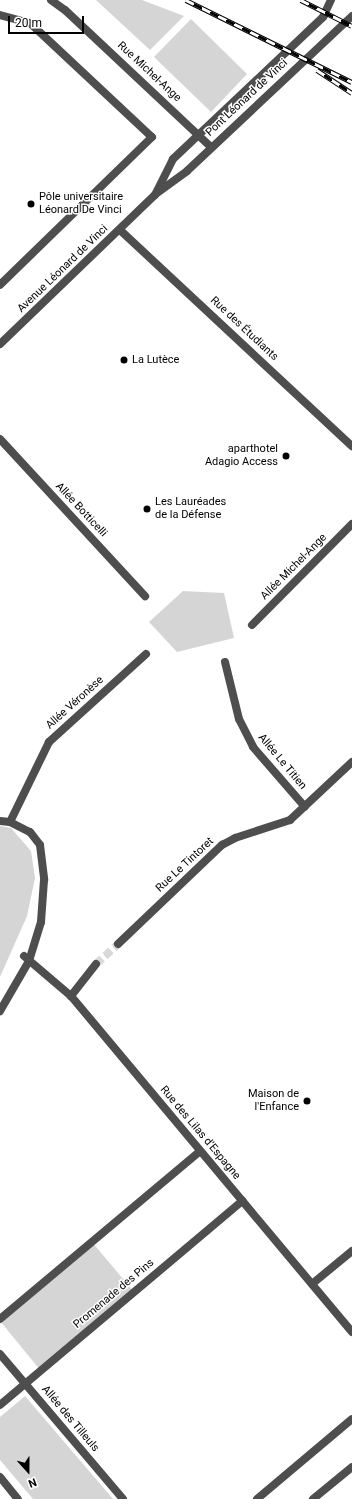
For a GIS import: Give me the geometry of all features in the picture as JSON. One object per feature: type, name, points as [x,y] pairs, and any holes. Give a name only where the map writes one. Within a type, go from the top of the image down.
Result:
[{"type":"street","name":"Rue Michel-Ange","points":[[51,0],[65,10],[199,134],[211,147]]},
{"type":"street","name":"Pont Léonard de Vinci","points":[[199,134],[323,17],[330,0]]},
{"type":"street","points":[[0,15],[30,23],[152,137],[0,285]]},
{"type":"street","name":"Pont Léonard de Vinci","points":[[155,195],[187,171],[352,16]]},
{"type":"street","name":"Avenue Léonard de Vinci","points":[[0,344],[155,195],[173,159],[199,134]]},
{"type":"street","name":"Rue des Étudiants","points":[[120,230],[352,446]]},
{"type":"street","name":"Allée Botticelli","points":[[0,439],[145,596]]},
{"type":"street","name":"Allée Michel-Ange","points":[[252,625],[352,524]]},
{"type":"street","name":"Allée Véronèse","points":[[10,822],[49,742],[146,654]]},
{"type":"street","name":"Allée Le Titien","points":[[226,662],[239,719],[253,747],[305,806]]},
{"type":"street","name":"Rue Le Tintoret","points":[[118,944],[222,845],[235,838],[290,820],[352,762]]},
{"type":"street","points":[[0,821],[10,822],[30,832],[40,846],[44,880],[41,922],[26,959],[0,1011]]},
{"type":"street","name":"Rue des Lilas d'Espagne","points":[[26,959],[71,996],[352,1332]]},
{"type":"street","points":[[71,996],[96,964]]},
{"type":"street","points":[[0,1319],[200,1151]]},
{"type":"street","name":"Promenade des Pins","points":[[0,1405],[242,1201]]},
{"type":"street","points":[[312,1284],[352,1251]]},
{"type":"street","name":"Allée des Tilleuls","points":[[0,1354],[123,1499]]},
{"type":"street","points":[[257,1499],[352,1419]]},
{"type":"street","points":[[313,1499],[352,1467]]},
{"type":"street","points":[[0,1477],[18,1499]]},
{"type":"shaded area","points":[[96,0],[142,0],[184,16],[150,50]]},
{"type":"shaded area","points":[[191,19],[247,74],[211,112],[154,57]]},
{"type":"shaded area","points":[[183,591],[224,593],[234,638],[177,652],[149,622]]},
{"type":"shaded area","points":[[0,826],[11,828],[31,851],[35,878],[27,916],[0,977]]},
{"type":"shaded area","points":[[92,1242],[134,1292],[41,1371],[0,1321]]},
{"type":"shaded area","points":[[25,1396],[113,1499],[33,1499],[0,1460],[0,1417]]},
{"type":"tunnel","points":[[96,964],[118,944]]},
{"type":"railway","points":[[186,0],[352,82]]},
{"type":"railway","points":[[301,0],[352,26]]},
{"type":"railway","points":[[317,70],[352,93]]},
{"type":"place","name":"Pôle universitaire Léonard De Vinci","points":[[31,204]]},
{"type":"place","name":"La Lutèce","points":[[124,360]]},
{"type":"place","name":"aparthotel Adagio Access","points":[[286,456]]},
{"type":"place","name":"Les Lauréades de la Défense","points":[[147,509]]},
{"type":"place","name":"Maison de l'Enfance","points":[[307,1101]]}]
